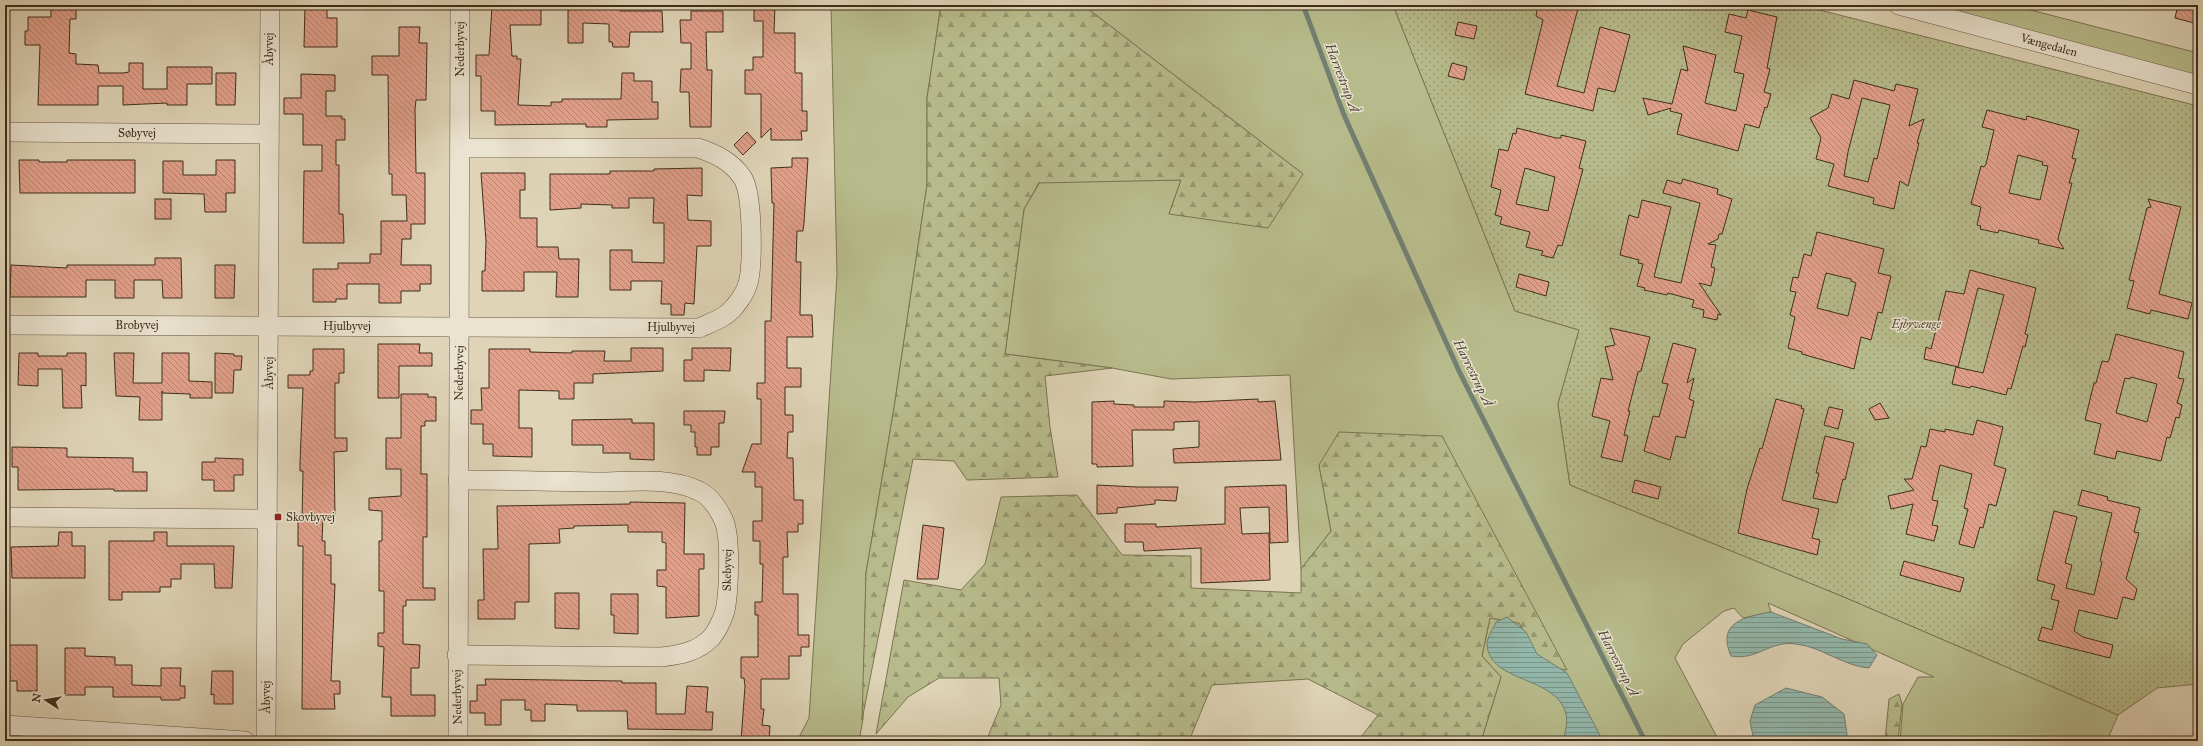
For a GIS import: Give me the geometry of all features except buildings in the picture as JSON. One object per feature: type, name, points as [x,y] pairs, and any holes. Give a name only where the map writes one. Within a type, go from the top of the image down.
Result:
[{"type":"street","name":"Åbyvej","points":[[266,741],[270,5]]},
{"type":"street","name":"Nederbyvej","points":[[458,741],[457,655],[460,326],[460,5]]},
{"type":"street","name":"Vængedalen","points":[[1899,5],[2198,85]]},
{"type":"street","name":"Søbyvej","points":[[5,132],[269,134]]},
{"type":"street","name":"Hjulbyvej","points":[[269,325],[699,328],[721,319],[735,307],[745,292],[750,274],[750,199],[743,179],[728,162],[714,153],[698,148],[460,148]]},
{"type":"street","name":"Brobyvej","points":[[5,325],[269,325]]},
{"type":"street","name":"Skebyvej","points":[[457,655],[661,657],[689,652],[702,645],[711,637],[722,619],[727,593],[727,535],[720,513],[712,502],[700,491],[687,486],[671,483],[458,480]]},
{"type":"street","points":[[5,517],[268,519]]},
{"type":"street","points":[[5,725],[158,738],[245,741]]},
{"type":"green space","points":[[831,5],[941,5],[927,98],[927,185],[894,408],[866,573],[863,719],[859,741],[797,741],[809,718],[837,275]]},
{"type":"green space","points":[[941,5],[1083,5],[1303,174],[1268,228],[1169,214],[1181,180],[1039,183],[1024,209],[1005,354],[1112,368],[1045,376],[1050,427],[1058,477],[967,480],[954,461],[913,459],[862,720],[866,573],[894,408],[927,185],[927,98]]},
{"type":"green space","points":[[1083,5],[1393,5],[1515,311],[1579,330],[1558,404],[1570,485],[1844,597],[2118,715],[2107,741],[2062,741],[2067,736],[2058,741],[1900,741],[1903,704],[1918,677],[1934,677],[1768,603],[1771,612],[1743,618],[1734,608],[1724,611],[1683,644],[1675,658],[1719,741],[1481,741],[1501,677],[1482,656],[1490,618],[1519,623],[1543,666],[1442,436],[1319,465],[1331,531],[1301,569],[1290,375],[1171,379],[1112,368],[1005,354],[1024,209],[1040,182],[1181,180],[1169,214],[1303,174]]},
{"type":"green space","name":"Ejbyvænge","points":[[1393,5],[1800,5],[2198,106],[2198,684],[2157,688],[2118,715],[1844,597],[1570,485],[1558,404],[1579,330],[1515,311]]},
{"type":"green space","points":[[1920,5],[2011,5],[2198,53],[2198,79]]},
{"type":"green space","points":[[1339,432],[1442,436],[1567,670],[1543,666],[1519,623],[1490,618],[1482,656],[1501,677],[1481,741],[1358,741],[1378,715],[1308,679],[1212,685],[1189,741],[986,741],[1001,705],[999,678],[939,678],[908,697],[876,734],[904,580],[961,590],[985,564],[1001,497],[1077,495],[1122,555],[1191,556],[1191,588],[1301,593],[1301,569],[1331,531],[1319,465]]},
{"type":"green space","points":[[1899,694],[1902,704],[1898,741],[1885,741],[1889,699]]},
{"type":"water","points":[[1771,612],[1842,639],[1867,644],[1877,655],[1869,668],[1859,667],[1815,649],[1796,644],[1771,647],[1748,656],[1731,656],[1727,645],[1727,635],[1730,628],[1743,619]]},
{"type":"water","points":[[1507,617],[1526,632],[1537,654],[1567,673],[1603,741],[1563,741],[1567,717],[1560,702],[1538,685],[1510,673],[1499,666],[1490,657],[1487,644],[1489,636],[1496,622]]},
{"type":"water","points":[[1786,688],[1822,697],[1844,714],[1848,741],[1754,741],[1750,721],[1755,705]]},
{"type":"waterway","name":"Harrestrup Å","points":[[1303,5],[1344,115],[1459,371],[1645,741]]},
{"type":"place","name":"Skovbyvej","points":[[278,517]]}]
